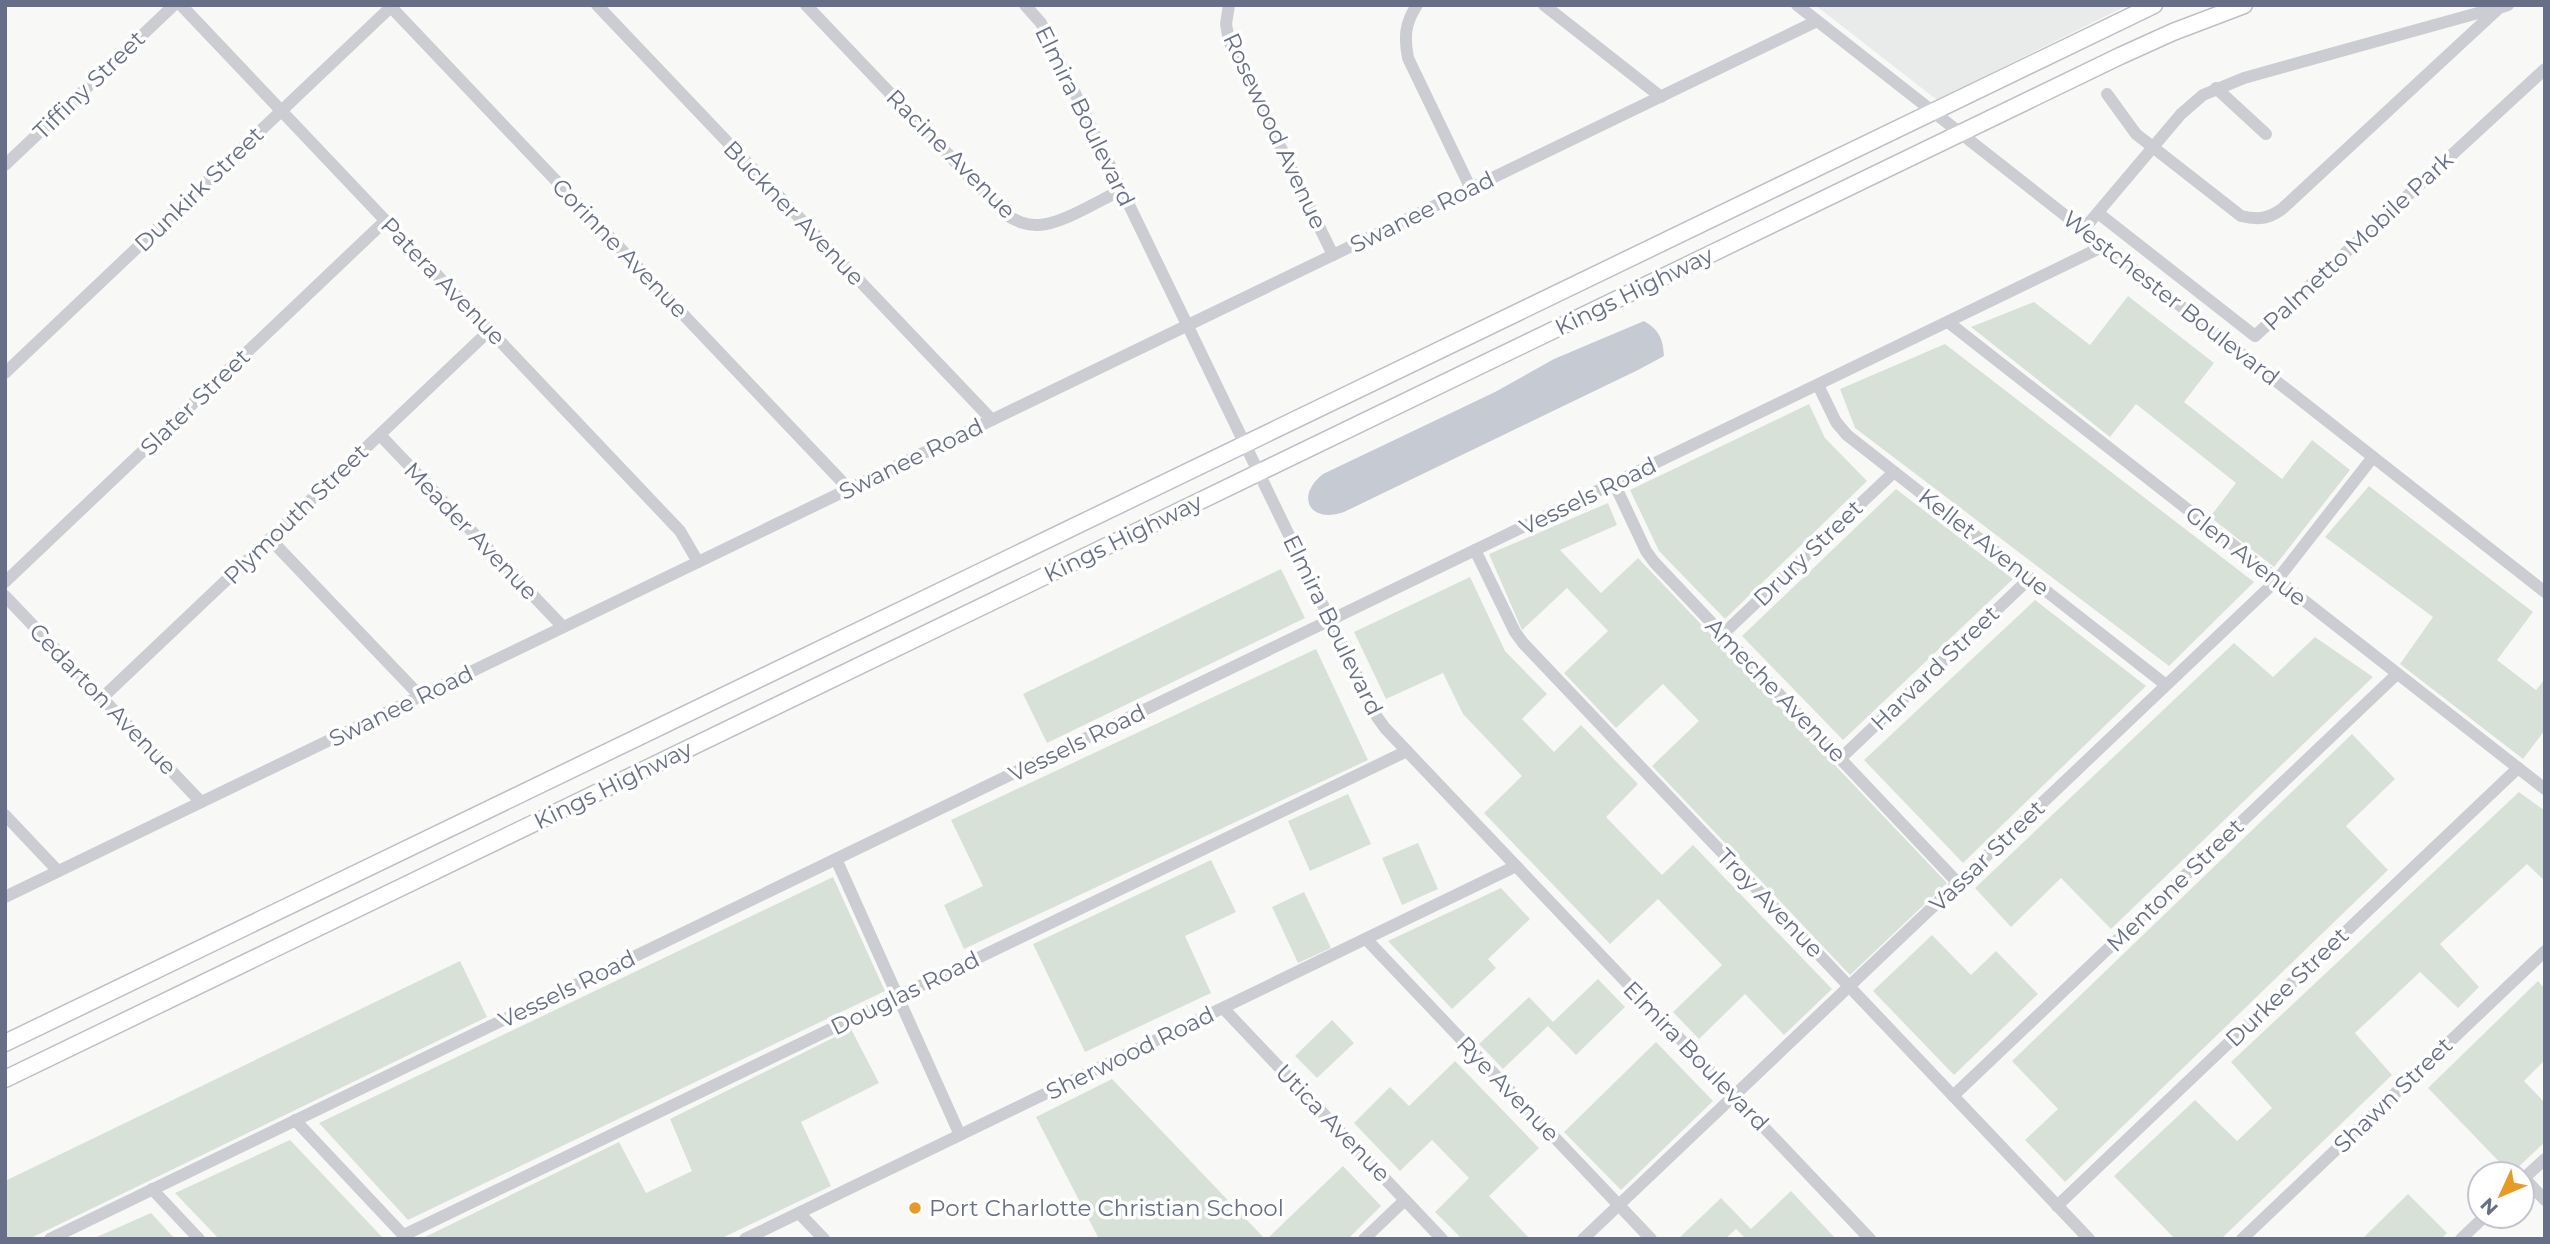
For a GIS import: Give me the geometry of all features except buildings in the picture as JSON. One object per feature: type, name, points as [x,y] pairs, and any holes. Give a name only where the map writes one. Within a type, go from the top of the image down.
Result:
[{"type":"main road","name":"Kings Highway","points":[[5,1043],[2154,5]]},
{"type":"main road","name":"Kings Highway","points":[[5,1079],[2120,56],[2173,32],[2245,5]]},
{"type":"street","name":"Tiffiny Street","points":[[5,165],[173,5]]},
{"type":"street","name":"Patera Avenue","points":[[181,5],[680,531],[698,562]]},
{"type":"street","name":"Buckner Avenue","points":[[597,5],[992,420]]},
{"type":"street","name":"Racine Avenue","points":[[806,5],[1006,215],[1022,223],[1039,225],[1056,221],[1122,190]]},
{"type":"street","name":"Rosewood Avenue","points":[[1229,5],[1226,24],[1229,41],[1333,255]]},
{"type":"street","points":[[1417,5],[1407,23],[1404,41],[1408,58],[1471,189]]},
{"type":"street","points":[[1544,5],[1661,97]]},
{"type":"street","name":"Westchester Boulevard","points":[[1797,5],[2545,592]]},
{"type":"street","name":"Dunkirk Street","points":[[5,373],[392,6]]},
{"type":"street","name":"Corinne Avenue","points":[[392,6],[849,489]]},
{"type":"street","points":[[2083,230],[2180,114],[2216,88],[2504,6]]},
{"type":"street","points":[[2107,94],[2136,134],[2241,216],[2255,220],[2270,217],[2504,6]]},
{"type":"street","name":"Elmira Boulevard","points":[[1029,7],[1041,23],[1377,717],[1870,1239]]},
{"type":"street","name":"Swanee Road","points":[[5,897],[1817,22]]},
{"type":"street","name":"Palmetto Mobile Park","points":[[2098,214],[2255,336],[2545,69]]},
{"type":"street","points":[[2216,88],[2266,134]]},
{"type":"street","name":"Slater Street","points":[[5,582],[385,221]]},
{"type":"street","name":"Vessels Road","points":[[50,1239],[2104,246]]},
{"type":"street","name":"Glen Avenue","points":[[1948,322],[2545,789]]},
{"type":"street","name":"Plymouth Street","points":[[102,698],[489,330]]},
{"type":"street","name":"Kellet Avenue","points":[[1818,385],[1836,422],[1847,435],[2166,685]]},
{"type":"street","name":"Meader Avenue","points":[[380,435],[563,627]]},
{"type":"street","name":"Vassar Street","points":[[1583,1239],[2277,580],[2373,457]]},
{"type":"street","name":"Drury Street","points":[[1723,634],[1894,472]]},
{"type":"street","name":"Ameche Avenue","points":[[1614,483],[1646,551],[1654,562],[1958,883]]},
{"type":"street","points":[[270,539],[420,696]]},
{"type":"street","name":"Troy Avenue","points":[[1475,550],[1523,643],[2088,1239]]},
{"type":"street","name":"Harvard Street","points":[[1841,758],[2030,578]]},
{"type":"street","name":"Cedarton Avenue","points":[[5,596],[201,802]]},
{"type":"street","name":"Mentone Street","points":[[1953,1096],[2397,674]]},
{"type":"street","name":"Douglas Road","points":[[406,1237],[1407,751]]},
{"type":"street","name":"Durkee Street","points":[[2057,1206],[2518,768]]},
{"type":"street","points":[[5,815],[58,871]]},
{"type":"street","points":[[836,859],[960,1135]]},
{"type":"street","name":"Sherwood Road","points":[[745,1239],[1516,866]]},
{"type":"street","name":"Rye Avenue","points":[[1366,939],[1651,1239]]},
{"type":"street","name":"Shawn Street","points":[[2242,1239],[2545,951]]},
{"type":"street","name":"Utica Avenue","points":[[1223,1008],[1442,1239]]},
{"type":"street","points":[[295,1120],[406,1237]]},
{"type":"street","points":[[152,1189],[199,1239]]},
{"type":"street","points":[[1364,1239],[1405,1200]]},
{"type":"street","points":[[799,1213],[824,1239]]},
{"type":"shaded area","points":[[1815,5],[2128,5],[1937,100]]},
{"type":"shaded area","points":[[2128,296],[2214,363],[2184,402],[2282,479],[2312,440],[2350,470],[2274,567],[2210,517],[2236,483],[2136,404],[2110,437],[1971,327],[2034,302],[2090,345]]},
{"type":"shaded area","points":[[1644,321],[1659,335],[1664,356],[1344,512],[1322,514],[1310,506],[1310,491],[1314,482],[1323,474],[1495,392],[1554,359]]},
{"type":"shaded area","points":[[1945,344],[2254,582],[2169,666],[1855,428],[1840,389]]},
{"type":"shaded area","points":[[1809,404],[1825,438],[1867,481],[1725,619],[1659,551],[1630,490]]},
{"type":"shaded area","points":[[2369,486],[2533,612],[2497,660],[2536,690],[2545,679],[2545,730],[2523,759],[2400,664],[2433,617],[2325,537]]},
{"type":"shaded area","points":[[1896,489],[2013,579],[1843,740],[1742,636]]},
{"type":"shaded area","points":[[1608,503],[1617,525],[1560,550],[1601,593],[1638,558],[1947,883],[1850,975],[1652,766],[1699,721],[1663,684],[1616,728],[1564,673],[1608,631],[1567,588],[1522,630],[1489,554]]},
{"type":"shaded area","points":[[1281,569],[1305,618],[1047,743],[1023,694]]},
{"type":"shaded area","points":[[1470,577],[1505,651],[1547,694],[1522,719],[1554,752],[1581,725],[1638,784],[1606,817],[1662,875],[1693,845],[1832,989],[1784,1035],[1745,994],[1699,1039],[1673,1012],[1722,965],[1658,899],[1610,944],[1484,813],[1522,776],[1463,714],[1443,673],[1386,699],[1354,632]]},
{"type":"shaded area","points":[[2035,600],[2146,686],[1963,863],[1864,760]]},
{"type":"shaded area","points":[[2315,637],[2373,677],[2111,929],[2061,878],[2011,927],[1975,888],[2234,643],[2273,677]]},
{"type":"shaded area","points":[[1316,649],[1368,760],[964,949],[944,905],[983,886],[951,820]]},
{"type":"shaded area","points":[[2352,734],[2395,779],[2346,826],[2388,870],[2065,1182],[2025,1140],[2058,1109],[2012,1061]]},
{"type":"shaded area","points":[[2519,792],[2545,811],[2545,881],[2527,864],[2440,944],[2479,987],[2458,1008],[2420,972],[2355,1033],[2392,1075],[2221,1239],[2175,1239],[2114,1176],[2195,1100],[2237,1141],[2272,1108],[2231,1062]]},
{"type":"shaded area","points":[[1348,794],[1371,844],[1310,871],[1288,821]]},
{"type":"shaded area","points":[[1418,843],[1438,889],[1402,905],[1382,858]]},
{"type":"shaded area","points":[[1211,860],[1236,912],[1185,936],[1211,993],[1085,1052],[1033,944]]},
{"type":"shaded area","points":[[833,877],[885,991],[408,1220],[319,1123]]},
{"type":"shaded area","points":[[1501,888],[1530,919],[1488,959],[1496,968],[1452,1009],[1388,941]]},
{"type":"shaded area","points":[[1304,892],[1331,948],[1298,963],[1272,907]]},
{"type":"shaded area","points":[[1932,935],[1971,975],[1996,951],[2038,994],[1954,1075],[1873,991]]},
{"type":"shaded area","points":[[460,961],[487,1017],[29,1239],[5,1239],[5,1181]]},
{"type":"shaded area","points":[[1598,979],[1625,1007],[1576,1055],[1548,1026],[1503,1069],[1479,1044],[1529,997],[1553,1022]]},
{"type":"shaded area","points":[[2538,981],[2545,989],[2545,1060],[2524,1081],[2545,1103],[2545,1142],[2526,1160],[2497,1160],[2428,1088]]},
{"type":"shaded area","points":[[1332,1020],[1354,1043],[1317,1078],[1295,1056]]},
{"type":"shaded area","points":[[851,1029],[879,1083],[801,1122],[831,1186],[720,1239],[423,1238],[619,1142],[646,1193],[692,1171],[670,1119]]},
{"type":"shaded area","points":[[1656,1042],[1713,1101],[1621,1190],[1564,1132]]},
{"type":"shaded area","points":[[1455,1061],[1539,1148],[1489,1196],[1530,1239],[1462,1239],[1435,1212],[1469,1178],[1432,1140],[1400,1171],[1354,1123],[1390,1087],[1409,1106]]},
{"type":"shaded area","points":[[1112,1079],[1265,1239],[1099,1239],[1036,1117]]},
{"type":"shaded area","points":[[290,1140],[384,1239],[219,1239],[175,1193]]},
{"type":"shaded area","points":[[1343,1166],[1381,1206],[1348,1239],[1267,1239]]},
{"type":"shaded area","points":[[1791,1191],[1836,1239],[1746,1239],[1736,1229],[1725,1239],[1678,1239],[1721,1198],[1751,1229]]},
{"type":"shaded area","points":[[2408,1194],[2447,1233],[2441,1239],[2362,1239]]},
{"type":"shaded area","points":[[151,1213],[175,1239],[92,1239]]},
{"type":"place","name":"Port Charlotte Christian School","points":[[915,1208]]}]
